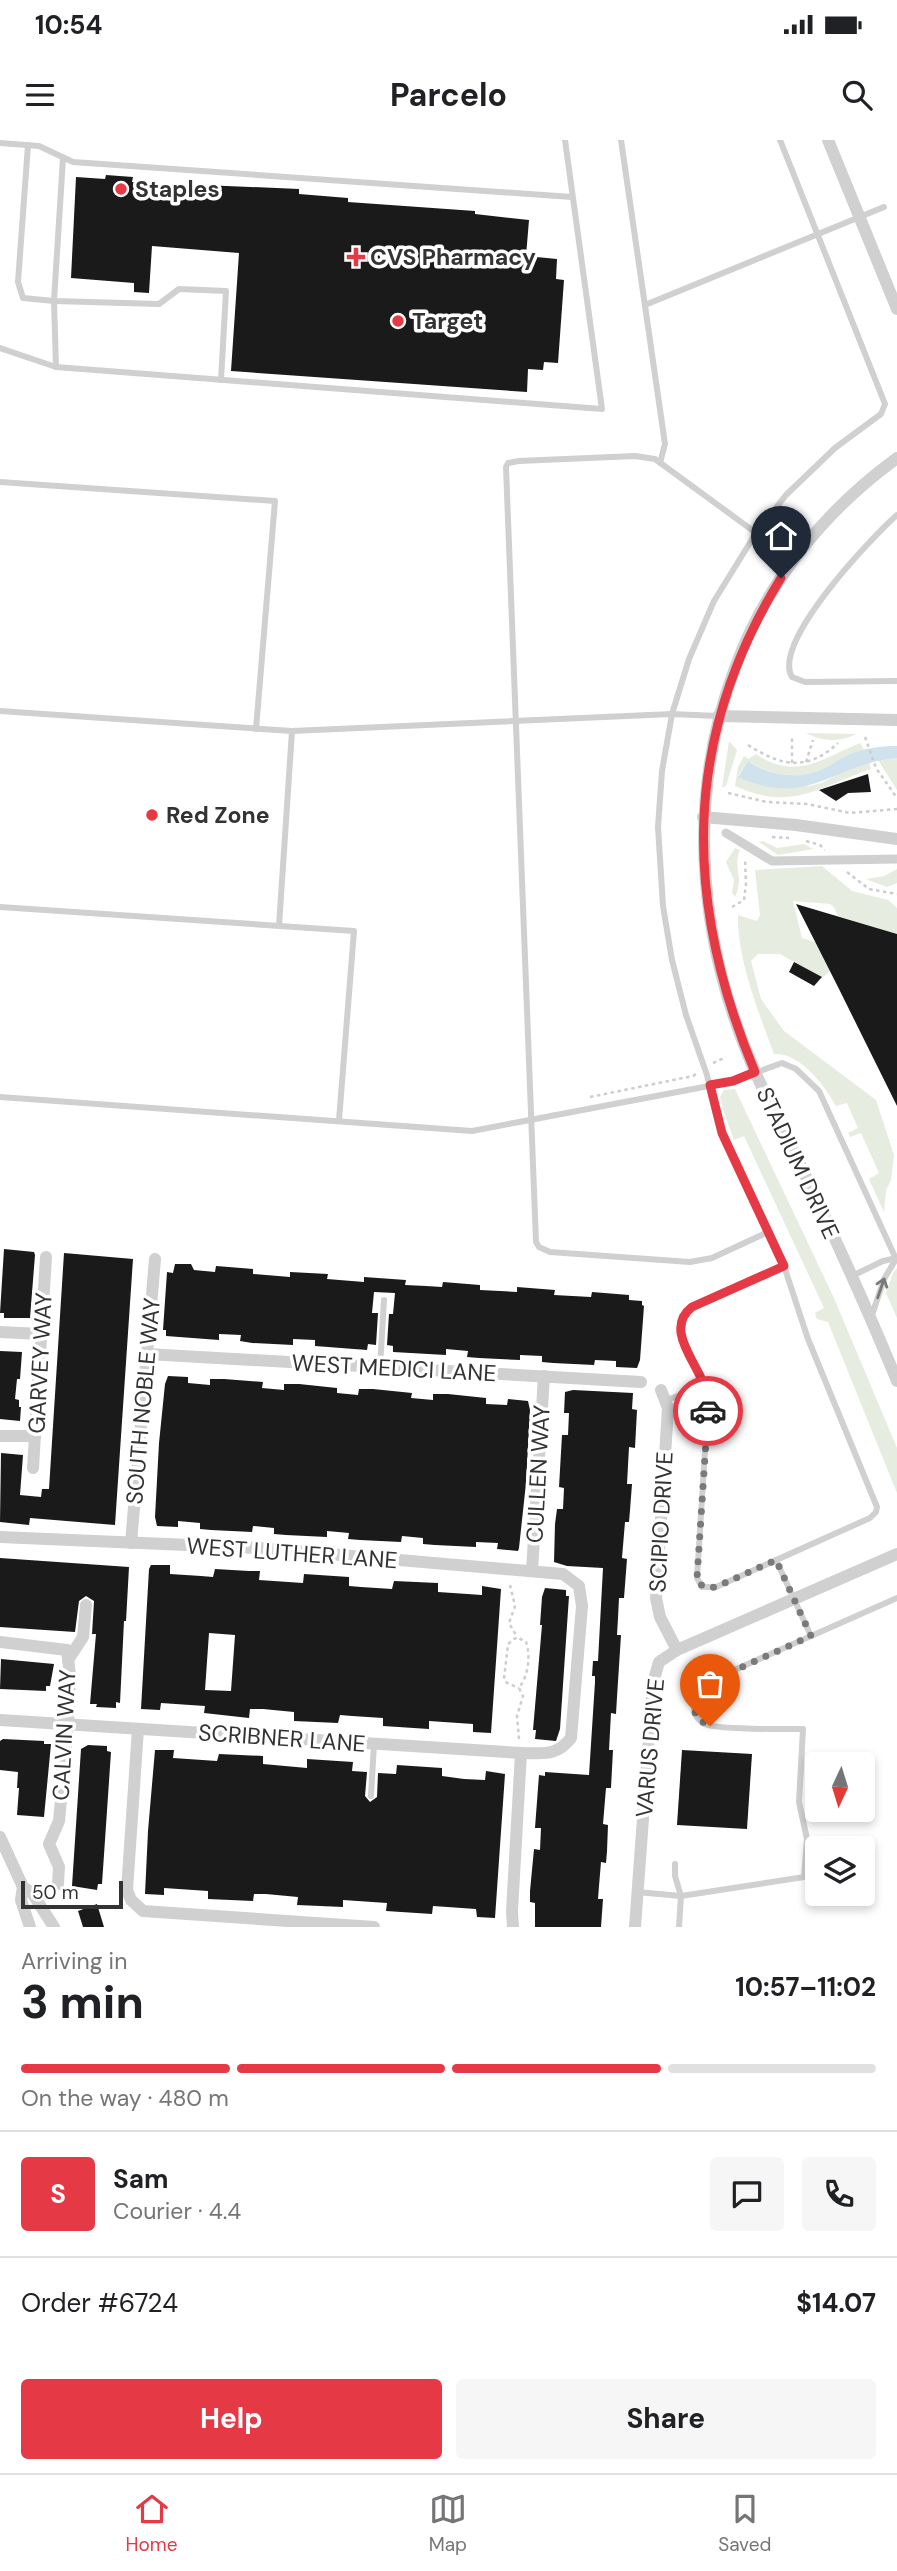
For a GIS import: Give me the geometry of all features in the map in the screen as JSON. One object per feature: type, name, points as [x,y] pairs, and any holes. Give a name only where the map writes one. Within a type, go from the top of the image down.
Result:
[{"type":"street","points":[[828,140],[897,309]]},
{"type":"street","name":"STADIUM DRIVE","points":[[897,458],[847,499],[813,534],[764,604],[750,631],[718,716],[705,790],[704,817],[706,883],[719,960],[736,1022],[755,1072],[852,1276],[897,1381]]},
{"type":"street","points":[[718,716],[897,720]]},
{"type":"street","points":[[704,817],[796,825],[897,839]]},
{"type":"street","points":[[726,833],[772,861],[897,859]]},
{"type":"street","name":"GARVEY WAY","points":[[33,1468],[46,1257]]},
{"type":"street","name":"SOUTH NOBLE WAY","points":[[131,1543],[155,1259]]},
{"type":"street","points":[[0,1332],[41,1335]]},
{"type":"street","name":"WEST MEDICI LANE","points":[[147,1354],[641,1382]]},
{"type":"street","name":"CULLEN WAY","points":[[532,1571],[544,1376]]},
{"type":"street","name":"SCIPIO DRIVE","points":[[664,1395],[655,1588],[660,1617],[677,1650]]},
{"type":"street","points":[[0,1436],[35,1436]]},
{"type":"street","name":"WEST LUTHER LANE","points":[[0,1537],[263,1548],[563,1574],[579,1587],[582,1606],[571,1738],[564,1748]]},
{"type":"street","name":"VARUS DRIVE","points":[[635,1927],[653,1683],[659,1662],[677,1650],[897,1554]]},
{"type":"street","points":[[68,1660],[83,1637],[86,1605]]},
{"type":"street","name":"CALVIN WAY","points":[[0,1642],[67,1650],[70,1675],[68,1724],[59,1821],[49,1844],[58,1867],[58,1884]]},
{"type":"street","name":"SCRIBNER LANE","points":[[0,1720],[521,1754],[555,1752],[564,1748]]},
{"type":"street","points":[[138,1729],[127,1890],[131,1900],[143,1910],[374,1927]]},
{"type":"street","points":[[513,1927],[521,1754]]},
{"type":"street","points":[[1,1840],[23,1886],[32,1894],[54,1927]]},
{"type":"street","points":[[23,1886],[21,1900],[30,1927]]},
{"type":"lane","points":[[0,348],[56,367],[602,409],[565,140]]},
{"type":"lane","points":[[621,140],[665,444],[660,463]]},
{"type":"lane","points":[[780,140],[884,398],[884,409],[804,477],[756,533],[705,620],[671,714],[659,808],[659,855],[663,906],[681,996],[710,1085],[722,1133],[784,1266],[808,1339],[877,1507],[870,1518],[709,1588],[699,1584],[697,1578],[709,1414],[704,1386],[686,1352],[681,1325],[684,1314],[692,1307],[784,1266]]},
{"type":"lane","points":[[0,143],[39,143],[73,162],[572,197]]},
{"type":"lane","points":[[28,145],[18,282],[23,298],[159,304],[179,289],[226,291],[221,380]]},
{"type":"lane","points":[[56,367],[54,301],[63,158]]},
{"type":"lane","points":[[645,305],[884,207]]},
{"type":"lane","points":[[768,1232],[698,1262],[544,1250],[539,1247],[535,1236],[506,467],[509,463],[519,461],[648,457],[793,560]]},
{"type":"lane","points":[[0,482],[275,501],[256,729]]},
{"type":"lane","points":[[897,515],[858,554],[811,614],[790,653],[788,668],[792,677],[805,682],[897,681]]},
{"type":"lane","points":[[0,711],[292,731],[671,714],[718,716]]},
{"type":"lane","points":[[279,926],[292,731]]},
{"type":"lane","points":[[0,907],[354,931],[338,1121]]},
{"type":"lane","points":[[0,1097],[472,1131],[733,1081],[777,1064],[790,1065],[823,1096],[897,1259]]},
{"type":"lane","points":[[852,1276],[883,1261],[897,1259]]},
{"type":"lane","points":[[871,1320],[884,1279],[897,1259]]},
{"type":"lane","points":[[380,1367],[384,1300]]},
{"type":"lane","points":[[664,1395],[704,1386]]},
{"type":"lane","points":[[776,1560],[811,1636]]},
{"type":"lane","points":[[637,1892],[681,1896],[804,1877],[807,1839],[799,1802],[803,1729],[710,1726],[699,1721],[694,1711],[695,1695],[700,1686],[897,1598]]},
{"type":"lane","points":[[371,1797],[374,1744]]},
{"type":"lane","points":[[676,1864],[675,1876],[681,1896],[679,1927]]},
{"type":"path","points":[[792,737],[792,763]]},
{"type":"path","points":[[865,737],[876,768],[897,798]]},
{"type":"path","points":[[806,762],[813,740]]},
{"type":"path","points":[[748,745],[769,757],[792,763],[819,758],[838,743]]},
{"type":"path","points":[[728,793],[767,802],[807,804],[850,813],[897,809]]},
{"type":"path","points":[[510,1585],[515,1606],[509,1623],[517,1637],[526,1642],[528,1648],[526,1678],[519,1688]]},
{"type":"path","points":[[517,1637],[508,1644],[504,1679],[519,1688],[523,1696],[517,1716],[519,1739]]},
{"type":"shaded area","points":[[806,733],[857,734],[832,740]]},
{"type":"shaded area","points":[[729,741],[737,750],[726,786],[722,788]]},
{"type":"shaded area","points":[[860,743],[864,750],[808,774],[787,775],[767,771],[748,761],[738,776],[809,786],[869,762],[871,769],[820,789],[789,797],[773,797],[735,786],[738,767],[744,756],[749,759],[756,754],[770,762],[796,767],[821,761]]},
{"type":"shaded area","points":[[897,758],[897,790],[878,760]]},
{"type":"shaded area","points":[[763,841],[777,848],[804,844],[813,849],[778,855],[759,842]]},
{"type":"shaded area","points":[[735,848],[740,850],[737,862],[739,883],[735,897],[732,893],[734,880],[726,862]]},
{"type":"shaded area","points":[[822,866],[852,891],[888,900],[897,908],[897,934],[838,916],[830,904],[793,901],[802,938],[815,942],[830,971],[822,978],[780,954],[758,954],[751,961],[761,999],[784,1031],[876,1100],[894,1155],[884,1212],[869,1179],[879,1173],[861,1133],[850,1137],[848,1133],[858,1128],[847,1103],[836,1106],[818,1080],[802,1064],[793,1058],[774,1054],[750,986],[741,950],[738,915],[757,921],[760,915],[755,870]]},
{"type":"shaded area","points":[[897,869],[897,883],[887,887],[866,879],[884,876]]},
{"type":"shaded area","points":[[735,1089],[834,1298],[897,1448],[897,1493],[828,1322],[817,1319],[815,1313],[824,1308],[744,1136],[734,1140],[720,1097],[724,1090]]},
{"type":"shaded area","points":[[897,1268],[897,1318],[886,1293]]},
{"type":"water","points":[[897,746],[897,758],[854,768],[803,787],[763,786],[738,777],[748,761],[766,771],[786,775],[806,774],[860,751]]},
{"type":"building","name":"Target","points":[[106,175],[133,177],[132,182],[299,189],[299,194],[348,198],[348,202],[475,211],[475,214],[529,220],[526,256],[557,259],[556,279],[564,280],[558,363],[544,362],[543,370],[528,369],[527,392],[231,371],[239,253],[152,246],[149,293],[134,292],[134,283],[71,278],[76,177],[105,179]]},
{"type":"building","points":[[868,774],[871,792],[848,793],[836,801],[819,790]]},
{"type":"building","points":[[796,904],[897,934],[897,1106],[838,987]]},
{"type":"building","points":[[794,962],[822,977],[814,986],[789,972]]},
{"type":"building","points":[[4,1249],[34,1252],[30,1318],[4,1318],[4,1313],[0,1313]]},
{"type":"building","points":[[64,1253],[133,1259],[115,1525],[30,1518],[29,1525],[0,1522],[1,1453],[23,1455],[20,1495],[41,1497],[42,1489],[49,1489]]},
{"type":"building","points":[[175,1264],[191,1264],[194,1270],[215,1272],[216,1266],[253,1269],[253,1274],[290,1277],[290,1272],[328,1274],[327,1279],[364,1282],[364,1277],[406,1280],[405,1285],[442,1287],[443,1282],[480,1285],[480,1290],[517,1292],[517,1287],[555,1290],[554,1295],[591,1297],[592,1292],[629,1295],[629,1300],[642,1301],[644,1306],[640,1360],[637,1368],[616,1367],[616,1361],[595,1360],[594,1365],[542,1362],[542,1356],[520,1355],[520,1360],[467,1357],[468,1351],[446,1349],[446,1355],[393,1352],[393,1346],[387,1345],[389,1314],[393,1314],[395,1293],[374,1292],[372,1313],[378,1313],[376,1345],[368,1344],[367,1350],[315,1346],[315,1340],[293,1339],[293,1345],[240,1341],[241,1335],[219,1334],[219,1340],[166,1336],[166,1330],[163,1330],[167,1272],[173,1273]]},
{"type":"building","points":[[0,1351],[22,1352],[15,1399],[19,1400],[21,1407],[20,1421],[0,1419]]},
{"type":"building","points":[[168,1376],[188,1377],[188,1383],[210,1385],[210,1379],[224,1379],[263,1382],[262,1388],[284,1390],[284,1384],[299,1384],[337,1388],[337,1393],[358,1395],[359,1389],[373,1389],[412,1393],[411,1398],[433,1400],[433,1394],[448,1394],[486,1398],[486,1404],[507,1405],[508,1399],[528,1401],[530,1410],[526,1483],[518,1551],[497,1549],[498,1543],[476,1542],[476,1547],[435,1545],[423,1544],[423,1538],[402,1536],[401,1542],[348,1539],[349,1533],[327,1531],[327,1537],[274,1534],[274,1528],[253,1526],[252,1532],[200,1529],[200,1523],[178,1521],[178,1527],[157,1526],[155,1517],[159,1443]]},
{"type":"building","points":[[573,1390],[633,1393],[632,1409],[637,1410],[635,1448],[629,1447],[627,1484],[632,1484],[629,1522],[625,1522],[622,1558],[627,1559],[624,1598],[619,1598],[617,1635],[621,1635],[616,1714],[611,1713],[611,1788],[606,1788],[603,1824],[608,1825],[607,1851],[606,1863],[601,1862],[599,1886],[598,1899],[603,1899],[601,1927],[535,1927],[535,1903],[530,1902],[530,1891],[534,1849],[540,1850],[541,1828],[535,1828],[539,1775],[545,1776],[545,1772],[589,1775],[595,1682],[595,1676],[592,1676],[593,1661],[598,1661],[603,1568],[567,1566],[554,1562],[557,1509],[563,1509],[564,1488],[559,1487],[562,1435],[568,1435],[569,1413],[564,1413],[565,1392]]},
{"type":"building","points":[[0,1558],[129,1567],[120,1703],[116,1702],[116,1708],[90,1704],[96,1634],[92,1634],[94,1601],[86,1596],[79,1601],[75,1632],[0,1627]]},
{"type":"building","points":[[151,1565],[170,1565],[170,1574],[213,1577],[215,1569],[260,1571],[259,1580],[303,1583],[304,1574],[349,1577],[349,1586],[392,1589],[394,1581],[438,1583],[438,1592],[482,1595],[482,1586],[501,1589],[491,1733],[473,1732],[473,1724],[429,1721],[429,1729],[383,1726],[383,1718],[340,1715],[338,1723],[294,1721],[294,1712],[263,1709],[250,1709],[249,1718],[204,1713],[205,1706],[161,1703],[160,1710],[141,1709]],"holes":[[[209,1633],[235,1635],[231,1691],[205,1690]]]},
{"type":"building","points":[[545,1588],[566,1590],[566,1596],[569,1596],[560,1729],[556,1741],[535,1739],[536,1730],[533,1730],[542,1597]]},
{"type":"building","points":[[1,1659],[54,1664],[50,1686],[46,1686],[46,1691],[0,1689]]},
{"type":"building","points":[[0,1741],[44,1741],[44,1744],[51,1744],[44,1817],[17,1815],[18,1772],[0,1770]]},
{"type":"building","points":[[88,1745],[107,1746],[107,1751],[111,1752],[102,1884],[98,1884],[97,1890],[72,1886],[81,1749]]},
{"type":"building","points":[[155,1750],[174,1750],[173,1758],[217,1761],[219,1754],[263,1756],[263,1764],[307,1768],[307,1759],[353,1762],[352,1771],[367,1772],[365,1796],[370,1802],[377,1797],[378,1773],[396,1774],[397,1765],[442,1768],[442,1776],[464,1779],[485,1780],[486,1771],[505,1774],[495,1918],[477,1917],[476,1909],[433,1906],[432,1914],[386,1911],[387,1903],[343,1900],[343,1907],[297,1905],[298,1897],[266,1894],[254,1894],[253,1901],[208,1899],[208,1891],[164,1888],[164,1895],[145,1894]]},
{"type":"building","points":[[682,1750],[752,1754],[747,1829],[677,1825]]},
{"type":"building","points":[[97,1904],[104,1927],[83,1927],[78,1911]]},
{"type":"way so far","points":[[708,1411],[697,1578],[699,1584],[702,1587],[716,1587],[776,1560],[811,1636],[700,1686],[695,1695],[694,1711],[699,1721],[710,1726]]},
{"type":"place","name":"Staples","points":[[121,189]]},
{"type":"place","name":"CVS Pharmacy","points":[[356,257]]},
{"type":"place","name":"Target","points":[[398,321]]},
{"type":"place","name":"Red Zone","points":[[152,815]]},
{"type":"route","points":[[708,1411],[707,1394],[702,1380],[686,1352],[682,1339],[681,1325],[684,1314],[692,1307],[784,1266],[722,1133],[710,1085],[733,1081],[755,1072],[732,1010],[719,960],[709,909],[703,840],[705,790],[718,716],[750,631],[781,578]]}]
